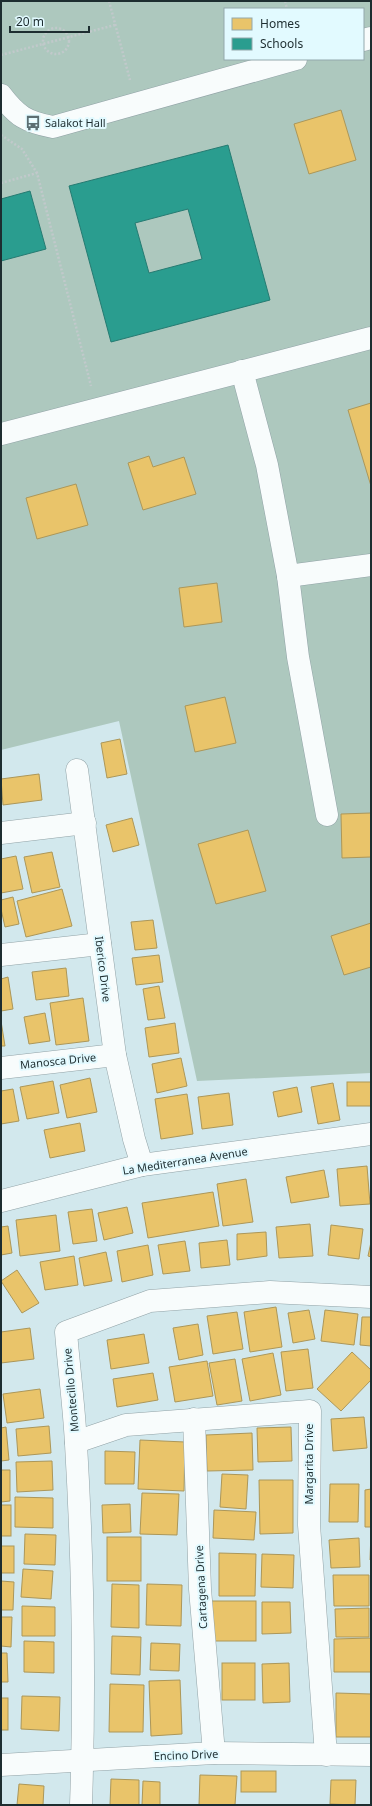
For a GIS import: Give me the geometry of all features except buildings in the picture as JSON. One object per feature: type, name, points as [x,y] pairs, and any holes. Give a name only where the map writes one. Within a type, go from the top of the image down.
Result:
[{"type":"street","points":[[1,95],[13,111],[33,124],[53,128],[292,60]]},
{"type":"street","points":[[1,434],[371,338]]},
{"type":"street","points":[[242,371],[267,465],[288,576],[298,657],[327,815]]},
{"type":"street","points":[[288,576],[371,565]]},
{"type":"street","name":"Iberico Drive","points":[[77,770],[114,1055],[142,1166]]},
{"type":"street","points":[[1,833],[85,823]]},
{"type":"street","points":[[1,955],[100,944]]},
{"type":"street","name":"Manosca Drive","points":[[1,1068],[114,1055]]},
{"type":"street","name":"La Mediterranea Avenue","points":[[1,1201],[142,1166],[371,1134]]},
{"type":"street","name":"Montecillo Drive","points":[[81,1805],[81,1544],[76,1442],[66,1332],[150,1302],[270,1292],[371,1297]]},
{"type":"street","name":"Margarita Drive","points":[[76,1442],[126,1425],[310,1410],[309,1525],[326,1755]]},
{"type":"street","name":"Cartagena Drive","points":[[194,1420],[200,1589],[214,1754]]},
{"type":"street","name":"Encino Drive","points":[[1,1765],[214,1754],[371,1755]]},
{"type":"path","points":[[109,1],[137,104]]},
{"type":"path","points":[[1,55],[115,25]]},
{"type":"path","points":[[56,28],[64,31],[68,38],[66,49],[59,53],[48,51],[43,44],[46,33],[56,28]]},
{"type":"path","points":[[1,135],[22,149],[37,173],[97,409]]},
{"type":"path","points":[[1,183],[37,173]]},
{"type":"green space","points":[[1,1],[371,1],[371,1073],[197,1081],[119,721],[1,750]]},
{"type":"place","name":"Salakot Hall","points":[[33,123]]}]
